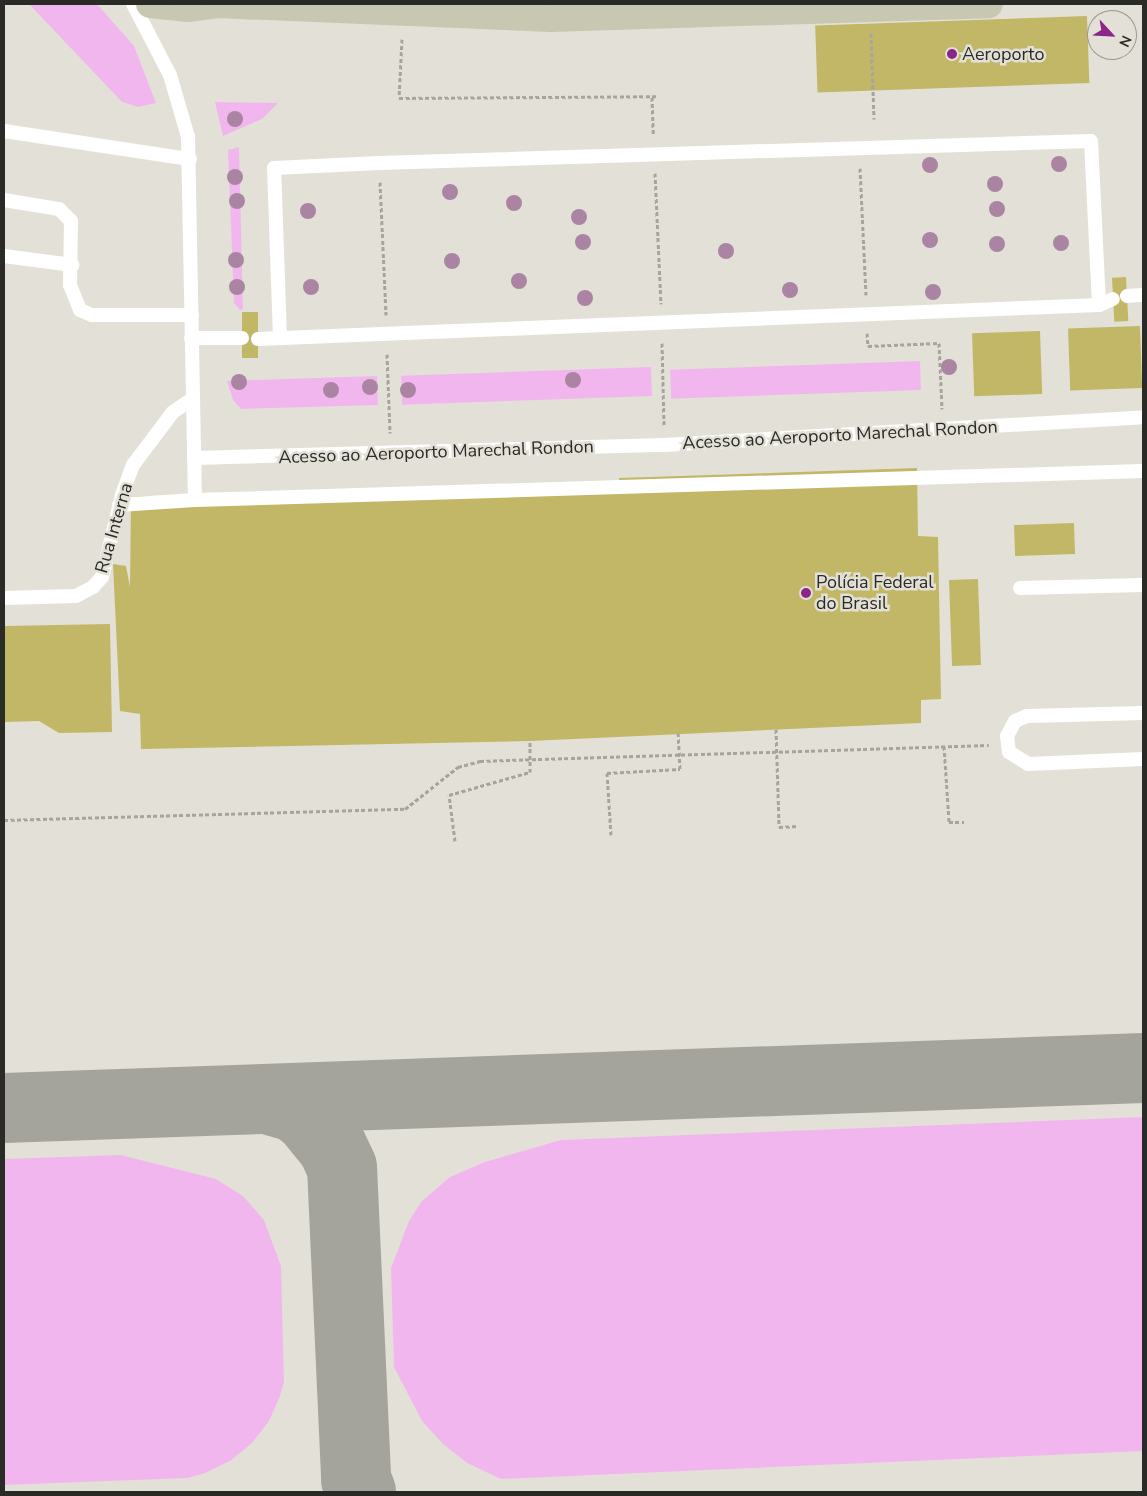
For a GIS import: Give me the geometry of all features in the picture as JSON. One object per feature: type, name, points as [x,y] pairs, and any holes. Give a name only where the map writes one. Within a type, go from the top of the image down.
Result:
[{"type":"main road","points":[[150,4],[188,8],[218,4],[552,18],[989,4]]},
{"type":"lane","points":[[133,4],[170,75],[190,159],[194,500]]},
{"type":"lane","points":[[4,131],[190,159]]},
{"type":"lane","points":[[280,338],[274,168],[379,163],[1091,141],[1099,305]]},
{"type":"lane","points":[[4,200],[59,209],[71,221],[73,233],[74,301],[80,310],[92,315],[192,315]]},
{"type":"lane","points":[[4,256],[72,265]]},
{"type":"lane","points":[[258,339],[1099,305],[1120,297],[1143,295]]},
{"type":"lane","points":[[192,338],[242,338]]},
{"type":"lane","name":"Rua Interna","points":[[4,598],[76,596],[93,587],[102,577],[111,551],[119,505],[133,465],[173,412],[192,398]]},
{"type":"lane","name":"Acesso ao Aeroporto Marechal Rondon","points":[[194,458],[664,445],[1143,417]]},
{"type":"lane","points":[[119,505],[194,500],[1143,471]]},
{"type":"lane","points":[[1020,588],[1143,585]]},
{"type":"lane","points":[[1143,713],[1028,716],[1015,721],[1007,736],[1009,752],[1028,764],[1143,759]]},
{"type":"path","points":[[870,7],[874,119]]},
{"type":"path","points":[[402,36],[399,98],[656,96]]},
{"type":"path","points":[[652,96],[662,322],[664,445]]},
{"type":"path","points":[[379,163],[390,453]]},
{"type":"path","points":[[776,729],[779,827],[798,826]]},
{"type":"path","points":[[611,835],[607,773],[680,768],[678,733]]},
{"type":"path","points":[[455,840],[449,795],[530,772],[530,741]]},
{"type":"path","points":[[4,820],[399,809],[416,803],[465,764],[985,744]]},
{"type":"path","points":[[944,746],[949,822],[964,822]]},
{"type":"shaded area","points":[[29,4],[97,4],[134,46],[156,103],[138,107],[122,102]]},
{"type":"shaded area","points":[[215,102],[278,103],[262,119],[223,136]]},
{"type":"shaded area","points":[[239,147],[243,309],[240,310],[234,303],[228,150]]},
{"type":"shaded area","points":[[920,361],[921,390],[671,399],[670,370]]},
{"type":"shaded area","points":[[651,367],[652,396],[402,405],[401,376]]},
{"type":"shaded area","points":[[377,376],[378,405],[241,409],[233,400],[227,381]]},
{"type":"shaded area","points":[[1143,1117],[1143,1451],[501,1479],[467,1463],[443,1444],[422,1421],[394,1367],[391,1268],[409,1221],[422,1201],[450,1177],[485,1162],[561,1140]]},
{"type":"shaded area","points":[[121,1155],[216,1179],[243,1196],[264,1220],[281,1266],[284,1382],[280,1396],[269,1421],[252,1443],[230,1461],[205,1473],[188,1478],[4,1485],[4,1159]]},
{"type":"building","name":"Aeroporto","points":[[1087,16],[1087,60],[1089,60],[1089,83],[818,92],[815,25]]},
{"type":"building","points":[[1126,277],[1128,321],[1114,322],[1112,278]]},
{"type":"building","points":[[242,312],[258,312],[258,358],[242,358]]},
{"type":"building","points":[[1140,326],[1142,388],[1070,390],[1068,329]]},
{"type":"building","points":[[1040,331],[1042,394],[974,396],[972,333]]},
{"type":"building","points":[[917,468],[918,536],[938,537],[941,699],[921,700],[921,723],[530,741],[141,749],[140,714],[120,711],[113,564],[126,566],[130,587],[131,497],[411,488],[620,490],[619,478]]},
{"type":"building","points":[[1074,523],[1075,554],[1015,556],[1014,525]]},
{"type":"building","points":[[978,579],[981,665],[952,666],[949,580]]},
{"type":"building","points":[[110,624],[112,732],[59,733],[39,721],[4,722],[4,626]]},
{"type":"taxiway","points":[[4,1108],[1143,1068]]},
{"type":"taxiway","points":[[267,1099],[295,1107],[309,1118],[332,1146],[342,1167],[356,1480],[361,1492]]},
{"type":"place","name":"Aeroporto","points":[[952,54]]},
{"type":"place","name":"Polícia Federal do Brasil","points":[[806,593]]}]
